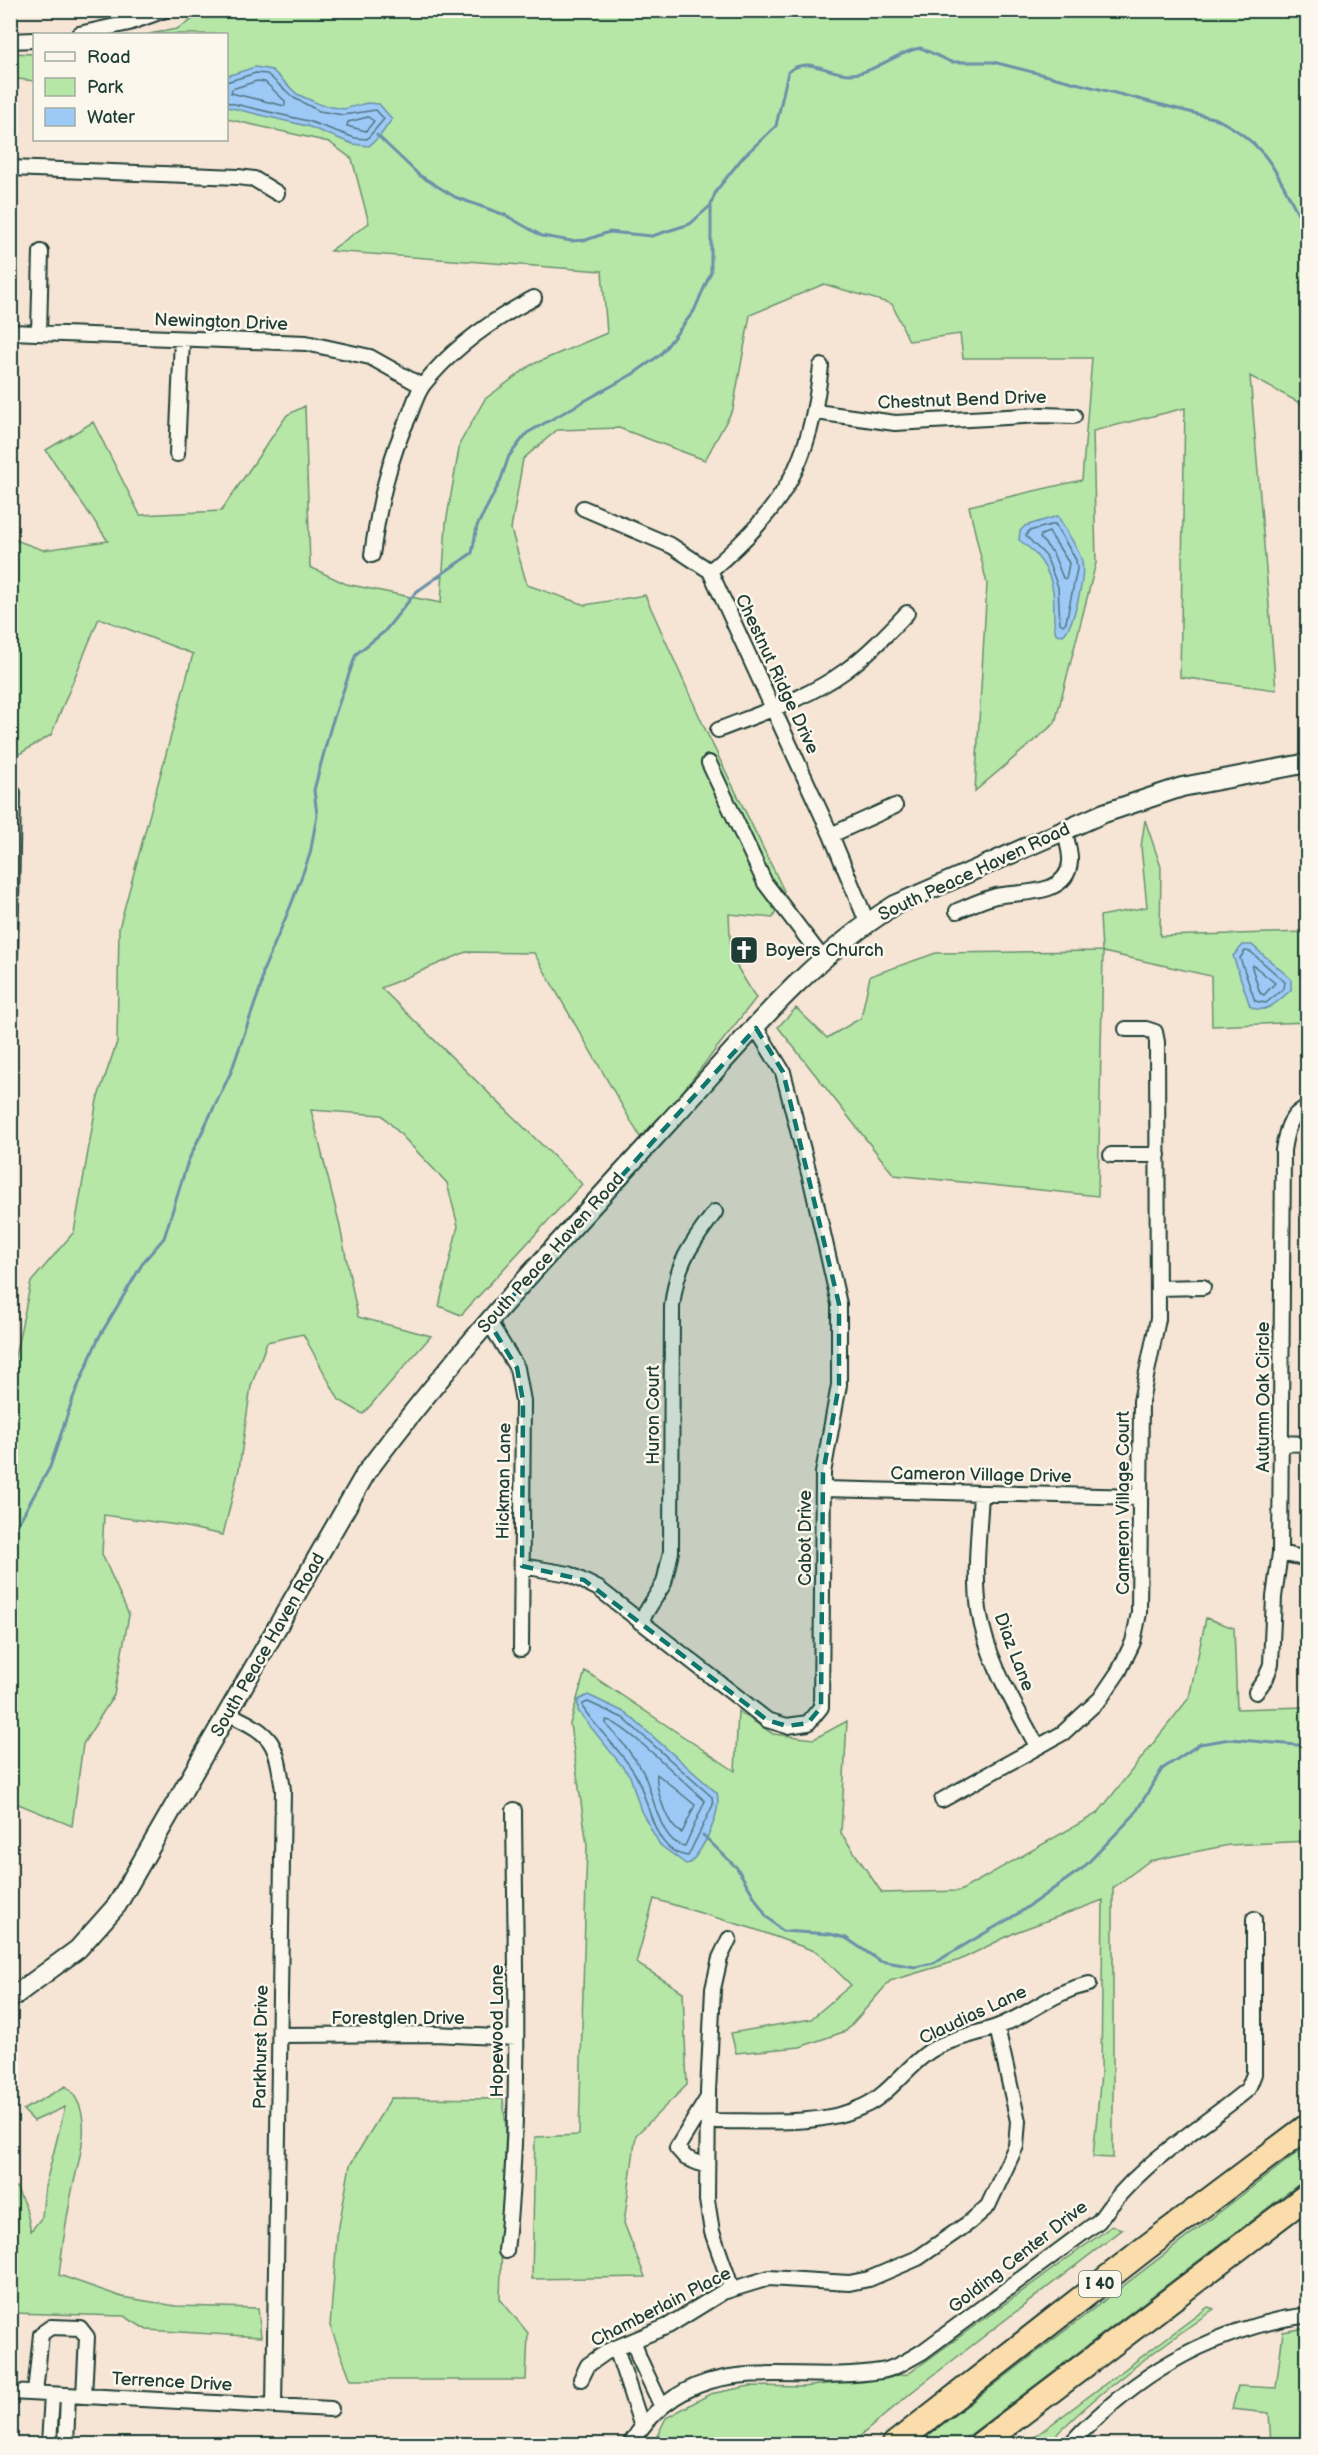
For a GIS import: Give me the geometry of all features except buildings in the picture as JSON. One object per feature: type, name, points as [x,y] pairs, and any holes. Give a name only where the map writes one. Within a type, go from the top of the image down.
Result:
[{"type":"highway","name":"I 40","points":[[895,2445],[1147,2247],[1308,2126]]},
{"type":"highway","points":[[981,2445],[1308,2195]]},
{"type":"main road","name":"South Peace Haven Road","points":[[10,1999],[78,1949],[117,1905],[230,1714],[366,1473],[414,1408],[756,1028],[823,958],[867,922],[914,896],[1104,813],[1182,787],[1308,764]]},
{"type":"street","points":[[84,33],[129,23],[165,10]]},
{"type":"street","points":[[10,41],[33,40]]},
{"type":"street","points":[[10,168],[238,177],[254,179],[277,193]]},
{"type":"street","points":[[39,333],[41,252]]},
{"type":"street","points":[[372,555],[378,511],[392,454],[422,386],[478,331],[496,317],[534,298]]},
{"type":"street","name":"Newington Drive","points":[[10,332],[306,343],[370,357],[422,386]]},
{"type":"street","points":[[177,454],[182,339]]},
{"type":"street","points":[[583,508],[672,546],[710,571],[749,537],[775,507],[798,465],[816,412],[821,366]]},
{"type":"street","name":"Chestnut Bend Drive","points":[[816,412],[895,423],[1042,415],[1074,416]]},
{"type":"street","name":"Chestnut Ridge Drive","points":[[710,571],[831,835],[867,922]]},
{"type":"street","points":[[718,730],[773,709],[844,672],[870,651],[907,613]]},
{"type":"street","points":[[709,763],[765,883],[823,958]]},
{"type":"street","points":[[10,956],[13,793]]},
{"type":"street","points":[[831,835],[895,806]]},
{"type":"street","points":[[957,911],[994,896],[1045,890],[1058,884],[1066,874],[1070,862],[1065,830]]},
{"type":"street","name":"Cabot Drive","points":[[522,1566],[553,1569],[584,1580],[767,1720],[788,1726],[808,1723],[821,1707],[823,1473],[839,1385],[839,1304],[783,1072],[756,1028]]},
{"type":"street","name":"Cameron Village Court","points":[[942,1800],[1063,1733],[1100,1700],[1119,1671],[1133,1642],[1141,1588],[1139,1497],[1142,1401],[1154,1347],[1158,1288],[1158,1155],[1155,1032],[1146,1029],[1125,1029]]},
{"type":"street","name":"Autumn Oak Circle","points":[[1256,1692],[1266,1678],[1271,1664],[1274,1597],[1280,1552],[1283,1150],[1285,1134],[1293,1116],[1308,1107]]},
{"type":"street","points":[[1112,1155],[1158,1155]]},
{"type":"street","name":"Huron Court","points":[[640,1622],[664,1583],[671,1552],[672,1307],[675,1280],[683,1256],[715,1212]]},
{"type":"street","points":[[1158,1288],[1203,1287]]},
{"type":"street","name":"Hickman Lane","points":[[489,1322],[517,1368],[523,1401],[521,1649]]},
{"type":"street","points":[[1281,1443],[1308,1444]]},
{"type":"street","name":"Cameron Village Drive","points":[[823,1489],[1139,1497]]},
{"type":"street","name":"Diaz Lane","points":[[981,1494],[977,1583],[979,1611],[1000,1677],[1037,1746]]},
{"type":"street","points":[[1280,1552],[1308,1559]]},
{"type":"street","name":"Parkhurst Drive","points":[[230,1714],[265,1733],[278,1753],[283,1790],[274,2406]]},
{"type":"street","name":"Hopewood Lane","points":[[506,2252],[513,2191],[516,2038],[514,1810]]},
{"type":"street","name":"Golding Center Drive","points":[[630,2445],[642,2427],[662,2407],[695,2385],[741,2375],[883,2371],[899,2365],[922,2352],[1099,2221],[1119,2192],[1149,2164],[1248,2089],[1254,2074],[1254,1919]]},
{"type":"street","points":[[729,1939],[720,1958],[713,1989],[706,2166],[707,2200],[712,2232],[732,2289]]},
{"type":"street","name":"Claudias Lane","points":[[707,2121],[822,2118],[866,2106],[930,2051],[960,2037],[997,2026],[1065,1989],[1089,1984]]},
{"type":"street","name":"Chamberlain Place","points":[[581,2379],[588,2366],[616,2348],[668,2326],[732,2289],[769,2278],[849,2283],[892,2271],[918,2258],[988,2206],[1016,2146],[1018,2121],[997,2026]]},
{"type":"street","name":"Forestglen Drive","points":[[279,2035],[435,2034],[516,2038]]},
{"type":"street","points":[[706,2166],[686,2158],[677,2148],[707,2099]]},
{"type":"street","points":[[1071,2445],[1133,2385],[1199,2346],[1276,2319],[1308,2315]]},
{"type":"street","points":[[35,2393],[41,2334],[51,2326],[80,2328],[87,2337],[84,2396]]},
{"type":"street","points":[[634,2342],[662,2407]]},
{"type":"street","points":[[616,2348],[642,2427]]},
{"type":"street","name":"Terrence Drive","points":[[10,2392],[331,2409]]},
{"type":"street","points":[[49,2445],[52,2394]]},
{"type":"street","points":[[66,2445],[68,2395]]},
{"type":"highlighted area","points":[[756,1028],[783,1072],[839,1304],[839,1385],[823,1473],[821,1707],[808,1723],[787,1726],[767,1720],[584,1580],[522,1566],[523,1401],[517,1368],[489,1322]]},
{"type":"green space","points":[[206,11],[1307,11],[1307,407],[1250,376],[1276,690],[1180,677],[1185,408],[1093,431],[1096,563],[1055,723],[975,791],[987,584],[969,506],[1082,480],[1092,358],[963,358],[960,334],[909,341],[892,304],[824,284],[750,315],[733,409],[705,460],[619,428],[557,430],[523,459],[511,529],[527,585],[585,605],[645,595],[706,731],[784,891],[773,918],[729,914],[731,957],[756,998],[643,1142],[534,953],[466,952],[381,988],[582,1184],[461,1315],[439,1306],[458,1226],[447,1183],[382,1115],[311,1110],[339,1222],[358,1317],[431,1336],[363,1414],[339,1400],[303,1334],[267,1342],[251,1386],[239,1469],[223,1535],[177,1525],[104,1515],[102,1554],[129,1615],[114,1695],[83,1744],[72,1826],[11,1801],[11,1375],[31,1282],[74,1232],[97,1100],[117,1042],[119,928],[193,654],[99,618],[51,735],[11,759],[10,538],[43,550],[108,541],[46,450],[93,422],[140,515],[221,511],[287,415],[305,406],[310,567],[346,584],[441,603],[446,523],[460,443],[485,399],[531,365],[607,333],[602,271],[330,251],[369,223],[352,159],[329,142],[228,119],[228,33],[155,33],[177,29]]},
{"type":"green space","points":[[10,53],[33,54],[33,81],[11,78]]},
{"type":"green space","points":[[1145,820],[1161,867],[1160,936],[1307,932],[1307,1022],[1212,1026],[1211,976],[1103,952],[1098,1196],[894,1175],[778,1027],[796,1008],[827,1038],[861,1018],[870,976],[936,953],[1102,951],[1100,916],[1147,907],[1141,847]]},
{"type":"green space","points":[[1206,1618],[1234,1628],[1237,1709],[1307,1707],[1307,1841],[1229,1845],[1149,1861],[1113,1888],[1113,2158],[1093,2157],[1101,2074],[1103,1900],[1016,1932],[960,1960],[890,1981],[846,2031],[800,2047],[736,2053],[731,2033],[811,2019],[851,1985],[817,1952],[754,1929],[654,1899],[636,1963],[683,1992],[687,2085],[636,2135],[624,2223],[645,2277],[532,2279],[535,2137],[579,2135],[587,1845],[570,1724],[585,1671],[735,1771],[738,1711],[773,1734],[814,1739],[847,1721],[841,1833],[882,1893],[960,1891],[1098,1813],[1189,1698]]},
{"type":"green space","points":[[66,2086],[76,2098],[81,2111],[83,2139],[67,2216],[59,2275],[122,2297],[176,2306],[258,2308],[261,2337],[147,2330],[124,2316],[11,2313],[11,2187],[16,2187],[26,2208],[31,2231],[42,2217],[45,2187],[65,2107],[34,2121],[23,2110]]},
{"type":"green space","points":[[391,2098],[503,2099],[506,2128],[500,2299],[528,2333],[526,2380],[351,2380],[330,2326],[337,2237],[350,2165]]},
{"type":"green space","points":[[1307,2145],[1307,2178],[958,2444],[917,2444]]},
{"type":"green space","points":[[1112,2226],[1123,2229],[913,2391],[851,2444],[653,2444],[666,2418],[710,2394],[750,2386],[803,2387],[908,2374]]},
{"type":"green space","points":[[1208,2307],[1214,2309],[1106,2390],[1047,2444],[1025,2444]]},
{"type":"green space","points":[[1307,2328],[1308,2384],[1300,2433],[1307,2444],[1271,2444],[1269,2413],[1232,2409],[1238,2386],[1276,2388],[1283,2332]]},
{"type":"water","points":[[255,67],[272,70],[297,94],[321,105],[344,109],[367,103],[379,104],[392,119],[380,136],[369,146],[353,144],[307,126],[228,107],[228,76]]},
{"type":"water","points":[[1058,516],[1081,558],[1082,565],[1081,587],[1075,611],[1063,635],[1056,634],[1053,591],[1046,569],[1037,556],[1019,540],[1020,531],[1025,526]]},
{"type":"water","points":[[1243,945],[1252,945],[1291,979],[1291,990],[1272,1006],[1256,1009],[1250,1006],[1233,956]]},
{"type":"water","points":[[588,1695],[626,1713],[717,1793],[717,1810],[711,1830],[690,1863],[686,1864],[660,1845],[641,1811],[630,1776],[578,1711],[578,1700]]},
{"type":"waterway","points":[[10,1538],[50,1467],[73,1398],[98,1339],[144,1261],[164,1238],[188,1161],[231,1072],[261,986],[263,971],[310,854],[317,815],[314,790],[331,726],[356,654],[384,632],[416,592],[472,553],[477,526],[500,482],[509,456],[527,433],[633,374],[660,355],[694,311],[711,272],[711,204],[716,191],[743,157],[776,126],[788,72],[795,67],[810,65],[842,73],[859,73],[877,67],[903,53],[921,48],[951,62],[993,62],[1217,119],[1237,130],[1264,154],[1308,231]]},
{"type":"waterway","points":[[377,135],[419,175],[455,197],[505,215],[542,236],[571,241],[586,240],[609,232],[652,236],[690,224],[710,206]]},
{"type":"waterway","points":[[703,1835],[737,1868],[766,1916],[782,1931],[830,1934],[846,1938],[880,1961],[915,1967],[934,1963],[1019,1913],[1083,1868],[1134,1815],[1162,1769],[1200,1744],[1230,1739],[1308,1746]]},
{"type":"place","name":"Boyers Church","points":[[744,950]]}]
